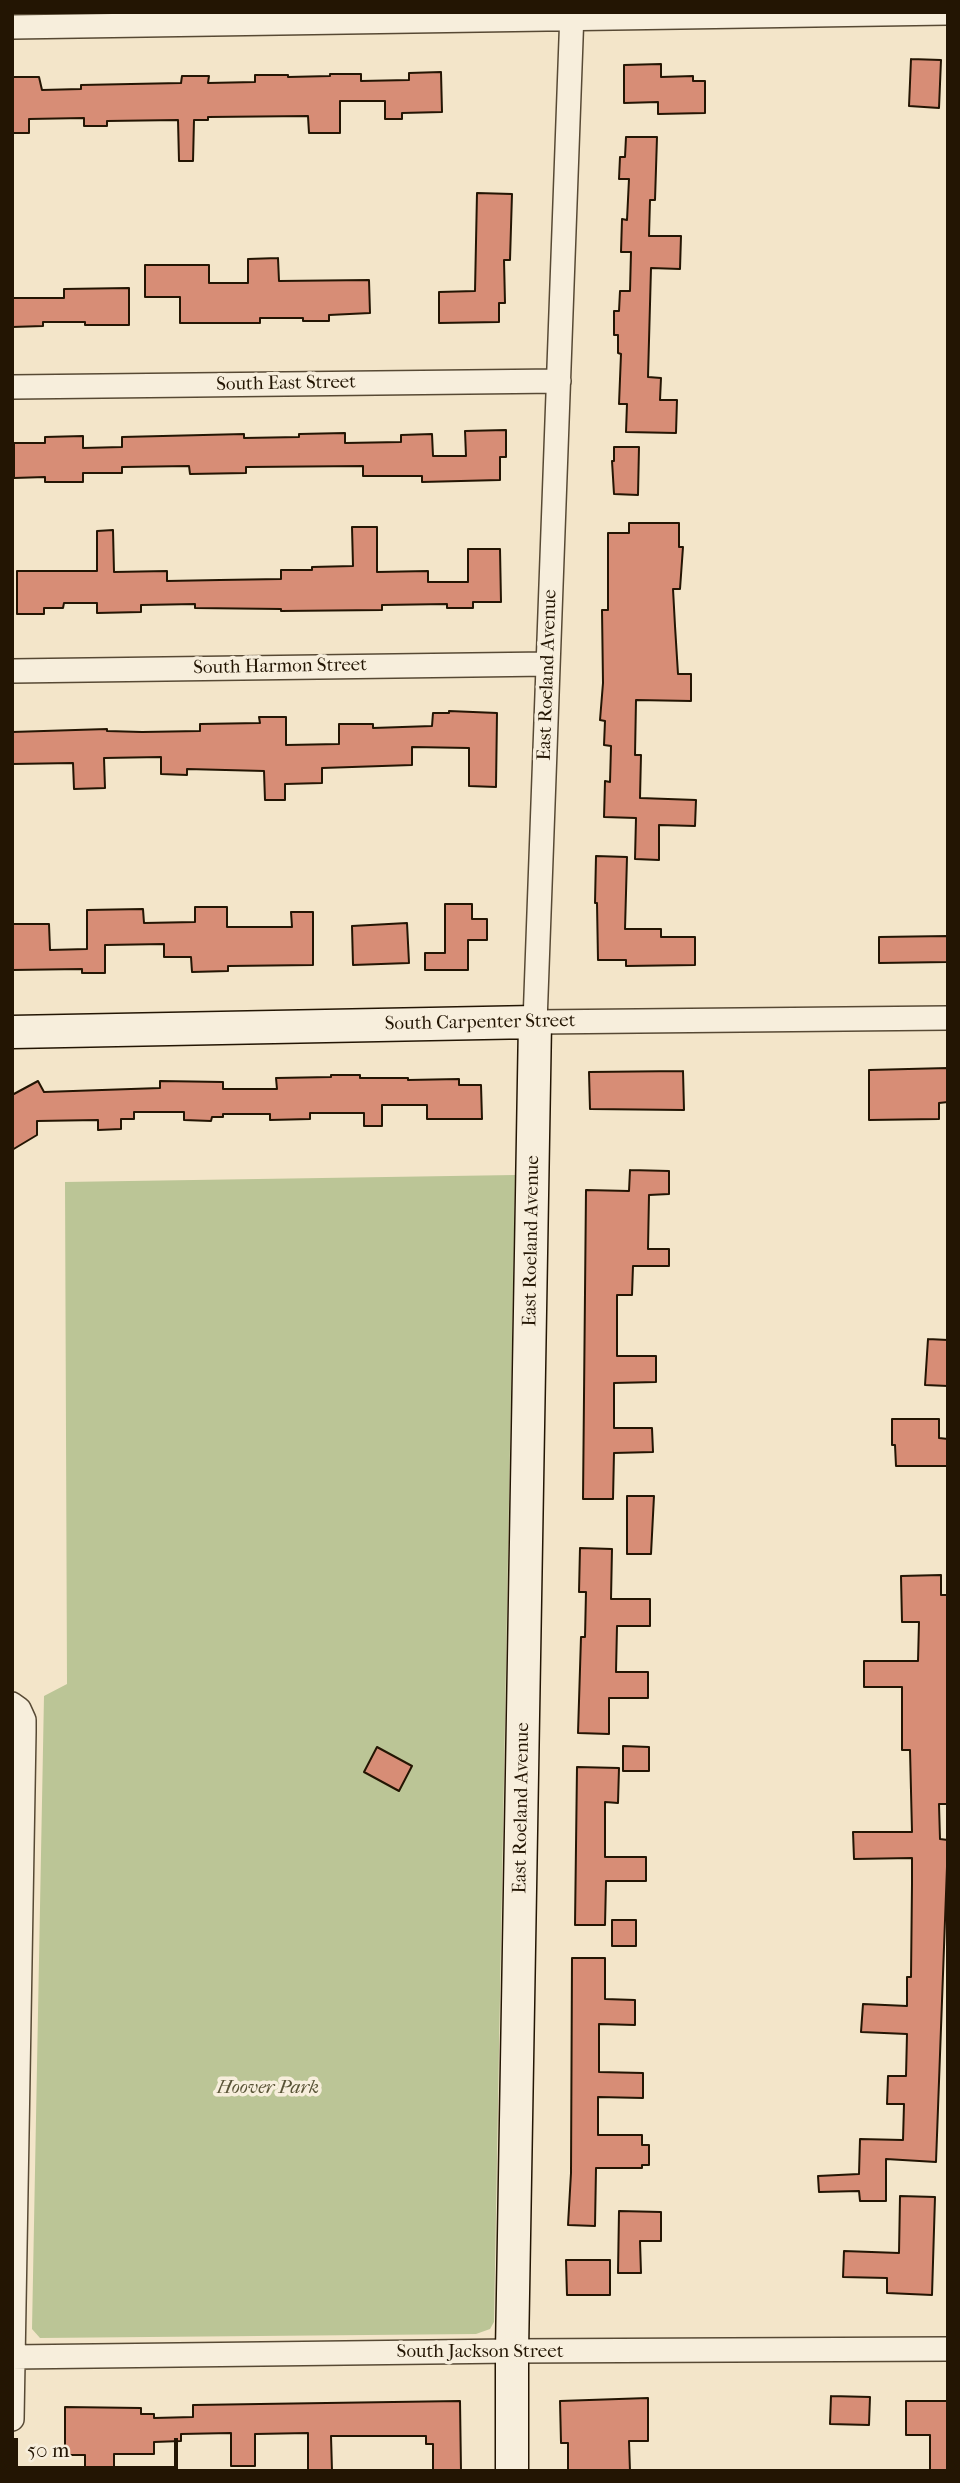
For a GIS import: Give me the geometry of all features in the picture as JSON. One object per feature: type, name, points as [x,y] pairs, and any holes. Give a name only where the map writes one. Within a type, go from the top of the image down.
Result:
[{"type":"street","points":[[12,27],[572,16],[948,13]]},
{"type":"street","name":"East Roeland Avenue","points":[[512,2471],[535,1022],[572,16]]},
{"type":"street","name":"South East Street","points":[[12,387],[559,381]]},
{"type":"street","name":"South Harmon Street","points":[[12,671],[548,664]]},
{"type":"street","name":"South Carpenter Street","points":[[12,1032],[535,1022],[948,1018]]},
{"type":"street","points":[[12,2419],[24,1732],[24,1720],[16,1706]]},
{"type":"street","name":"South Jackson Street","points":[[13,2357],[948,2349]]},
{"type":"green space","name":"Hoover Park","points":[[515,1175],[494,2322],[490,2329],[476,2334],[40,2338],[32,2329],[44,1696],[67,1684],[65,1182]]},
{"type":"building","points":[[911,59],[941,60],[939,108],[909,106]]},
{"type":"building","points":[[661,64],[661,77],[693,76],[693,81],[705,81],[705,113],[658,114],[658,102],[624,103],[624,65]]},
{"type":"building","points":[[441,72],[442,112],[402,113],[402,119],[385,119],[385,101],[340,101],[340,133],[309,133],[308,116],[208,117],[208,120],[194,120],[193,161],[179,161],[178,120],[107,121],[107,126],[84,126],[84,118],[29,119],[29,133],[12,133],[12,77],[39,77],[42,90],[81,89],[81,85],[181,83],[182,76],[209,76],[208,83],[255,82],[255,75],[288,77],[361,74],[361,81],[409,80],[409,73]]},
{"type":"building","points":[[626,137],[657,137],[655,200],[650,200],[649,236],[681,236],[680,269],[651,268],[648,377],[661,378],[660,400],[677,400],[676,433],[626,432],[627,404],[619,404],[621,354],[618,353],[618,335],[614,335],[614,311],[619,311],[620,291],[630,291],[631,252],[621,252],[622,219],[627,220],[629,179],[619,179],[620,157],[625,157]]},
{"type":"building","points":[[477,193],[512,194],[510,260],[504,260],[505,303],[499,303],[499,322],[439,323],[439,292],[475,291]]},
{"type":"building","points":[[278,258],[279,281],[369,280],[370,313],[329,315],[329,321],[260,318],[260,323],[180,323],[180,297],[145,297],[145,265],[209,265],[209,283],[248,283],[248,259]]},
{"type":"building","points":[[129,288],[129,325],[43,322],[43,326],[12,327],[12,298],[64,298],[64,289]]},
{"type":"building","points":[[506,430],[506,457],[500,457],[500,480],[422,482],[422,476],[363,476],[363,466],[246,467],[246,473],[190,474],[189,466],[122,467],[122,473],[83,473],[83,482],[45,482],[45,477],[14,478],[14,443],[45,443],[45,437],[83,436],[83,448],[122,447],[122,437],[244,434],[244,438],[345,433],[345,443],[401,442],[401,435],[432,434],[433,456],[466,456],[465,431]]},
{"type":"building","points":[[614,447],[639,447],[638,495],[614,494]]},
{"type":"building","points":[[629,523],[679,523],[679,547],[683,547],[680,589],[673,589],[678,674],[691,674],[691,701],[636,700],[635,755],[641,755],[640,798],[696,800],[695,826],[659,825],[659,860],[635,859],[636,818],[604,817],[605,781],[610,782],[611,746],[604,745],[605,721],[600,720],[603,683],[602,610],[608,610],[608,533],[629,533]]},
{"type":"building","points":[[352,527],[377,527],[377,572],[428,571],[428,582],[468,582],[468,549],[500,549],[501,602],[473,602],[473,608],[447,608],[447,604],[382,605],[382,610],[281,611],[195,608],[195,604],[141,605],[141,612],[97,613],[97,603],[64,603],[63,608],[44,608],[44,614],[17,614],[17,571],[97,571],[97,531],[113,530],[114,572],[167,571],[167,581],[281,579],[281,570],[353,566]]},
{"type":"building","points":[[433,713],[497,713],[496,787],[469,786],[469,748],[412,747],[412,765],[322,768],[322,783],[285,784],[285,800],[265,800],[264,771],[187,769],[187,775],[161,774],[161,757],[104,758],[105,788],[74,789],[73,763],[12,764],[12,732],[107,729],[142,732],[200,731],[200,724],[260,723],[259,717],[286,717],[286,745],[339,744],[339,724],[373,724],[373,728],[432,726]]},
{"type":"building","points":[[596,856],[627,857],[625,929],[661,929],[661,937],[695,937],[695,965],[626,966],[626,960],[598,960]]},
{"type":"building","points":[[445,904],[472,904],[472,919],[487,919],[487,940],[468,940],[468,970],[425,970],[425,953],[445,953]]},
{"type":"building","points":[[195,907],[227,907],[227,927],[292,927],[291,912],[313,912],[313,965],[228,966],[228,971],[192,972],[191,957],[164,957],[164,944],[105,945],[105,973],[82,973],[82,969],[12,970],[12,924],[49,924],[50,950],[87,949],[87,910],[143,909],[144,923],[195,922]]},
{"type":"building","points":[[407,923],[409,963],[353,965],[352,926]]},
{"type":"building","points":[[948,936],[948,962],[879,963],[879,937]]},
{"type":"building","points":[[948,1068],[948,1102],[939,1103],[939,1119],[869,1120],[869,1070]]},
{"type":"building","points":[[683,1071],[684,1110],[590,1109],[589,1072]]},
{"type":"building","points":[[331,1075],[408,1080],[459,1079],[459,1085],[481,1085],[482,1119],[427,1119],[427,1105],[382,1105],[382,1126],[364,1126],[364,1113],[310,1113],[310,1119],[270,1120],[270,1114],[223,1114],[223,1117],[212,1117],[211,1121],[184,1120],[184,1112],[134,1112],[134,1119],[121,1119],[121,1129],[98,1130],[98,1120],[37,1121],[37,1135],[12,1150],[12,1095],[38,1081],[44,1092],[160,1088],[160,1081],[223,1082],[223,1089],[277,1089],[276,1078]]},
{"type":"building","points":[[630,1170],[669,1171],[669,1194],[649,1195],[648,1249],[669,1249],[669,1266],[633,1266],[632,1295],[617,1295],[617,1356],[656,1356],[656,1382],[614,1383],[614,1428],[652,1428],[653,1452],[614,1453],[613,1499],[583,1499],[586,1190],[629,1191]]},
{"type":"building","points":[[928,1339],[948,1340],[948,1386],[925,1385]]},
{"type":"building","points":[[892,1419],[939,1419],[939,1438],[948,1439],[948,1466],[896,1466],[895,1445],[892,1445]]},
{"type":"building","points":[[627,1496],[654,1496],[651,1554],[627,1554]]},
{"type":"building","points":[[580,1548],[612,1549],[611,1599],[650,1599],[650,1626],[617,1626],[616,1672],[648,1672],[648,1698],[609,1698],[609,1734],[578,1733],[581,1637],[585,1637],[586,1592],[579,1592]]},
{"type":"building","points":[[941,1575],[941,1595],[948,1595],[948,1804],[939,1804],[940,1839],[948,1840],[936,2162],[886,2159],[886,2201],[860,2201],[859,2191],[819,2192],[818,2176],[859,2174],[860,2139],[903,2140],[904,2104],[887,2104],[888,2076],[906,2076],[907,2034],[861,2032],[863,2004],[907,2006],[907,1977],[911,1977],[912,1884],[912,1858],[854,1859],[853,1832],[912,1832],[910,1750],[902,1750],[902,1687],[864,1687],[864,1661],[918,1661],[919,1622],[902,1622],[901,1576]]},
{"type":"building","points":[[623,1746],[649,1747],[649,1771],[623,1771]]},
{"type":"building","points":[[377,1747],[412,1766],[399,1791],[364,1772]]},
{"type":"building","points":[[577,1767],[619,1768],[618,1803],[605,1802],[605,1857],[646,1857],[646,1881],[606,1881],[605,1925],[575,1925]]},
{"type":"building","points":[[612,1920],[636,1920],[636,1946],[612,1946]]},
{"type":"building","points":[[572,1958],[605,1958],[605,1999],[635,2000],[635,2025],[599,2024],[599,2072],[643,2073],[643,2098],[598,2097],[598,2135],[642,2135],[642,2145],[649,2145],[649,2165],[642,2165],[642,2168],[596,2168],[595,2226],[568,2225],[571,2173]]},
{"type":"building","points":[[900,2196],[935,2197],[932,2295],[887,2293],[887,2278],[843,2277],[844,2251],[899,2253]]},
{"type":"building","points":[[619,2211],[661,2212],[661,2241],[640,2241],[641,2273],[618,2273]]},
{"type":"building","points":[[566,2260],[610,2260],[610,2295],[567,2295]]},
{"type":"building","points":[[831,2396],[870,2397],[869,2425],[830,2424]]},
{"type":"building","points":[[648,2398],[648,2441],[629,2441],[630,2471],[568,2471],[568,2443],[561,2443],[560,2401]]},
{"type":"building","points":[[460,2401],[461,2471],[433,2471],[433,2444],[426,2444],[426,2436],[331,2436],[332,2471],[308,2471],[308,2433],[255,2434],[255,2466],[231,2466],[231,2433],[181,2434],[181,2441],[154,2442],[154,2454],[114,2454],[114,2471],[85,2471],[85,2455],[65,2455],[65,2407],[141,2408],[141,2414],[154,2414],[154,2418],[193,2417],[193,2405]]},
{"type":"building","points":[[906,2401],[948,2401],[948,2471],[930,2471],[930,2435],[906,2435]]}]
